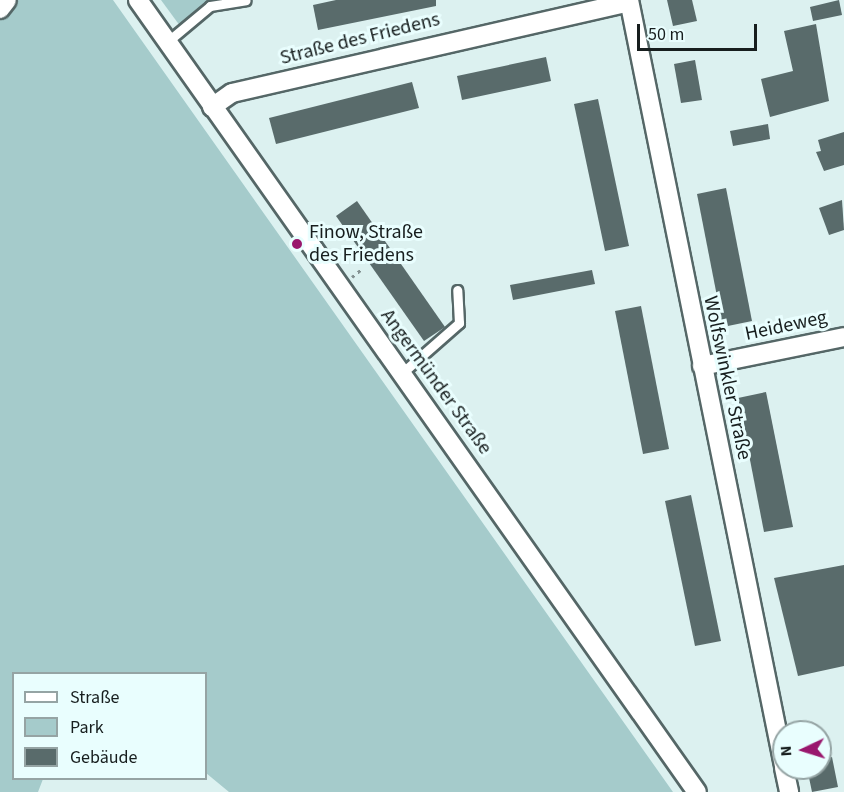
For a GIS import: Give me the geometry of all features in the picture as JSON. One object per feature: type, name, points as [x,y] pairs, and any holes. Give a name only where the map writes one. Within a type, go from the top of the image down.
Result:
[{"type":"street","points":[[0,9],[7,0]]},
{"type":"street","name":"Angermünder Straße","points":[[138,0],[697,792]]},
{"type":"street","name":"Straße des Friedens","points":[[212,106],[232,93],[628,1]]},
{"type":"street","name":"Wolfswinkler Straße","points":[[628,1],[774,720]]},
{"type":"street","name":"Heideweg","points":[[702,366],[844,337]]},
{"type":"lane","points":[[167,42],[220,0]]},
{"type":"lane","points":[[210,6],[246,0]]},
{"type":"lane","points":[[402,373],[459,323],[458,290]]},
{"type":"path","points":[[348,280],[363,268]]},
{"type":"green space","points":[[0,0],[113,0],[673,792],[229,792],[207,774],[207,672],[12,672],[12,780],[43,780],[38,792],[0,792]]},
{"type":"green space","points":[[161,0],[220,0],[183,30]]},
{"type":"building","points":[[336,0],[436,0],[436,6],[318,30],[313,5]]},
{"type":"building","points":[[667,0],[692,0],[697,21],[673,26]]},
{"type":"building","points":[[839,0],[842,15],[813,21],[810,7]]},
{"type":"building","points":[[816,24],[829,101],[770,117],[761,79],[793,71],[784,31]]},
{"type":"building","points":[[546,57],[551,81],[462,100],[457,76]]},
{"type":"building","points":[[695,60],[702,100],[681,103],[674,64]]},
{"type":"building","points":[[412,82],[419,108],[276,144],[269,118]]},
{"type":"building","points":[[598,99],[629,246],[605,251],[574,104]]},
{"type":"building","points":[[768,124],[770,139],[733,146],[730,131]]},
{"type":"building","points":[[844,132],[844,165],[824,171],[816,152],[821,151],[818,140]]},
{"type":"building","points":[[726,188],[752,321],[723,327],[697,194]]},
{"type":"building","points":[[842,200],[844,230],[829,235],[819,208]]},
{"type":"building","points":[[357,201],[445,327],[424,341],[336,216]]},
{"type":"building","points":[[592,270],[595,284],[513,300],[510,285]]},
{"type":"building","points":[[641,306],[669,449],[643,454],[615,311]]},
{"type":"building","points":[[766,392],[793,527],[764,532],[738,398]]},
{"type":"building","points":[[691,495],[721,641],[695,646],[665,501]]},
{"type":"building","points":[[844,565],[844,666],[798,676],[774,578]]},
{"type":"building","points":[[832,757],[838,787],[812,792],[810,780],[832,780]]},
{"type":"place","name":"Finow, Straße des Friedens","points":[[297,244]]}]
